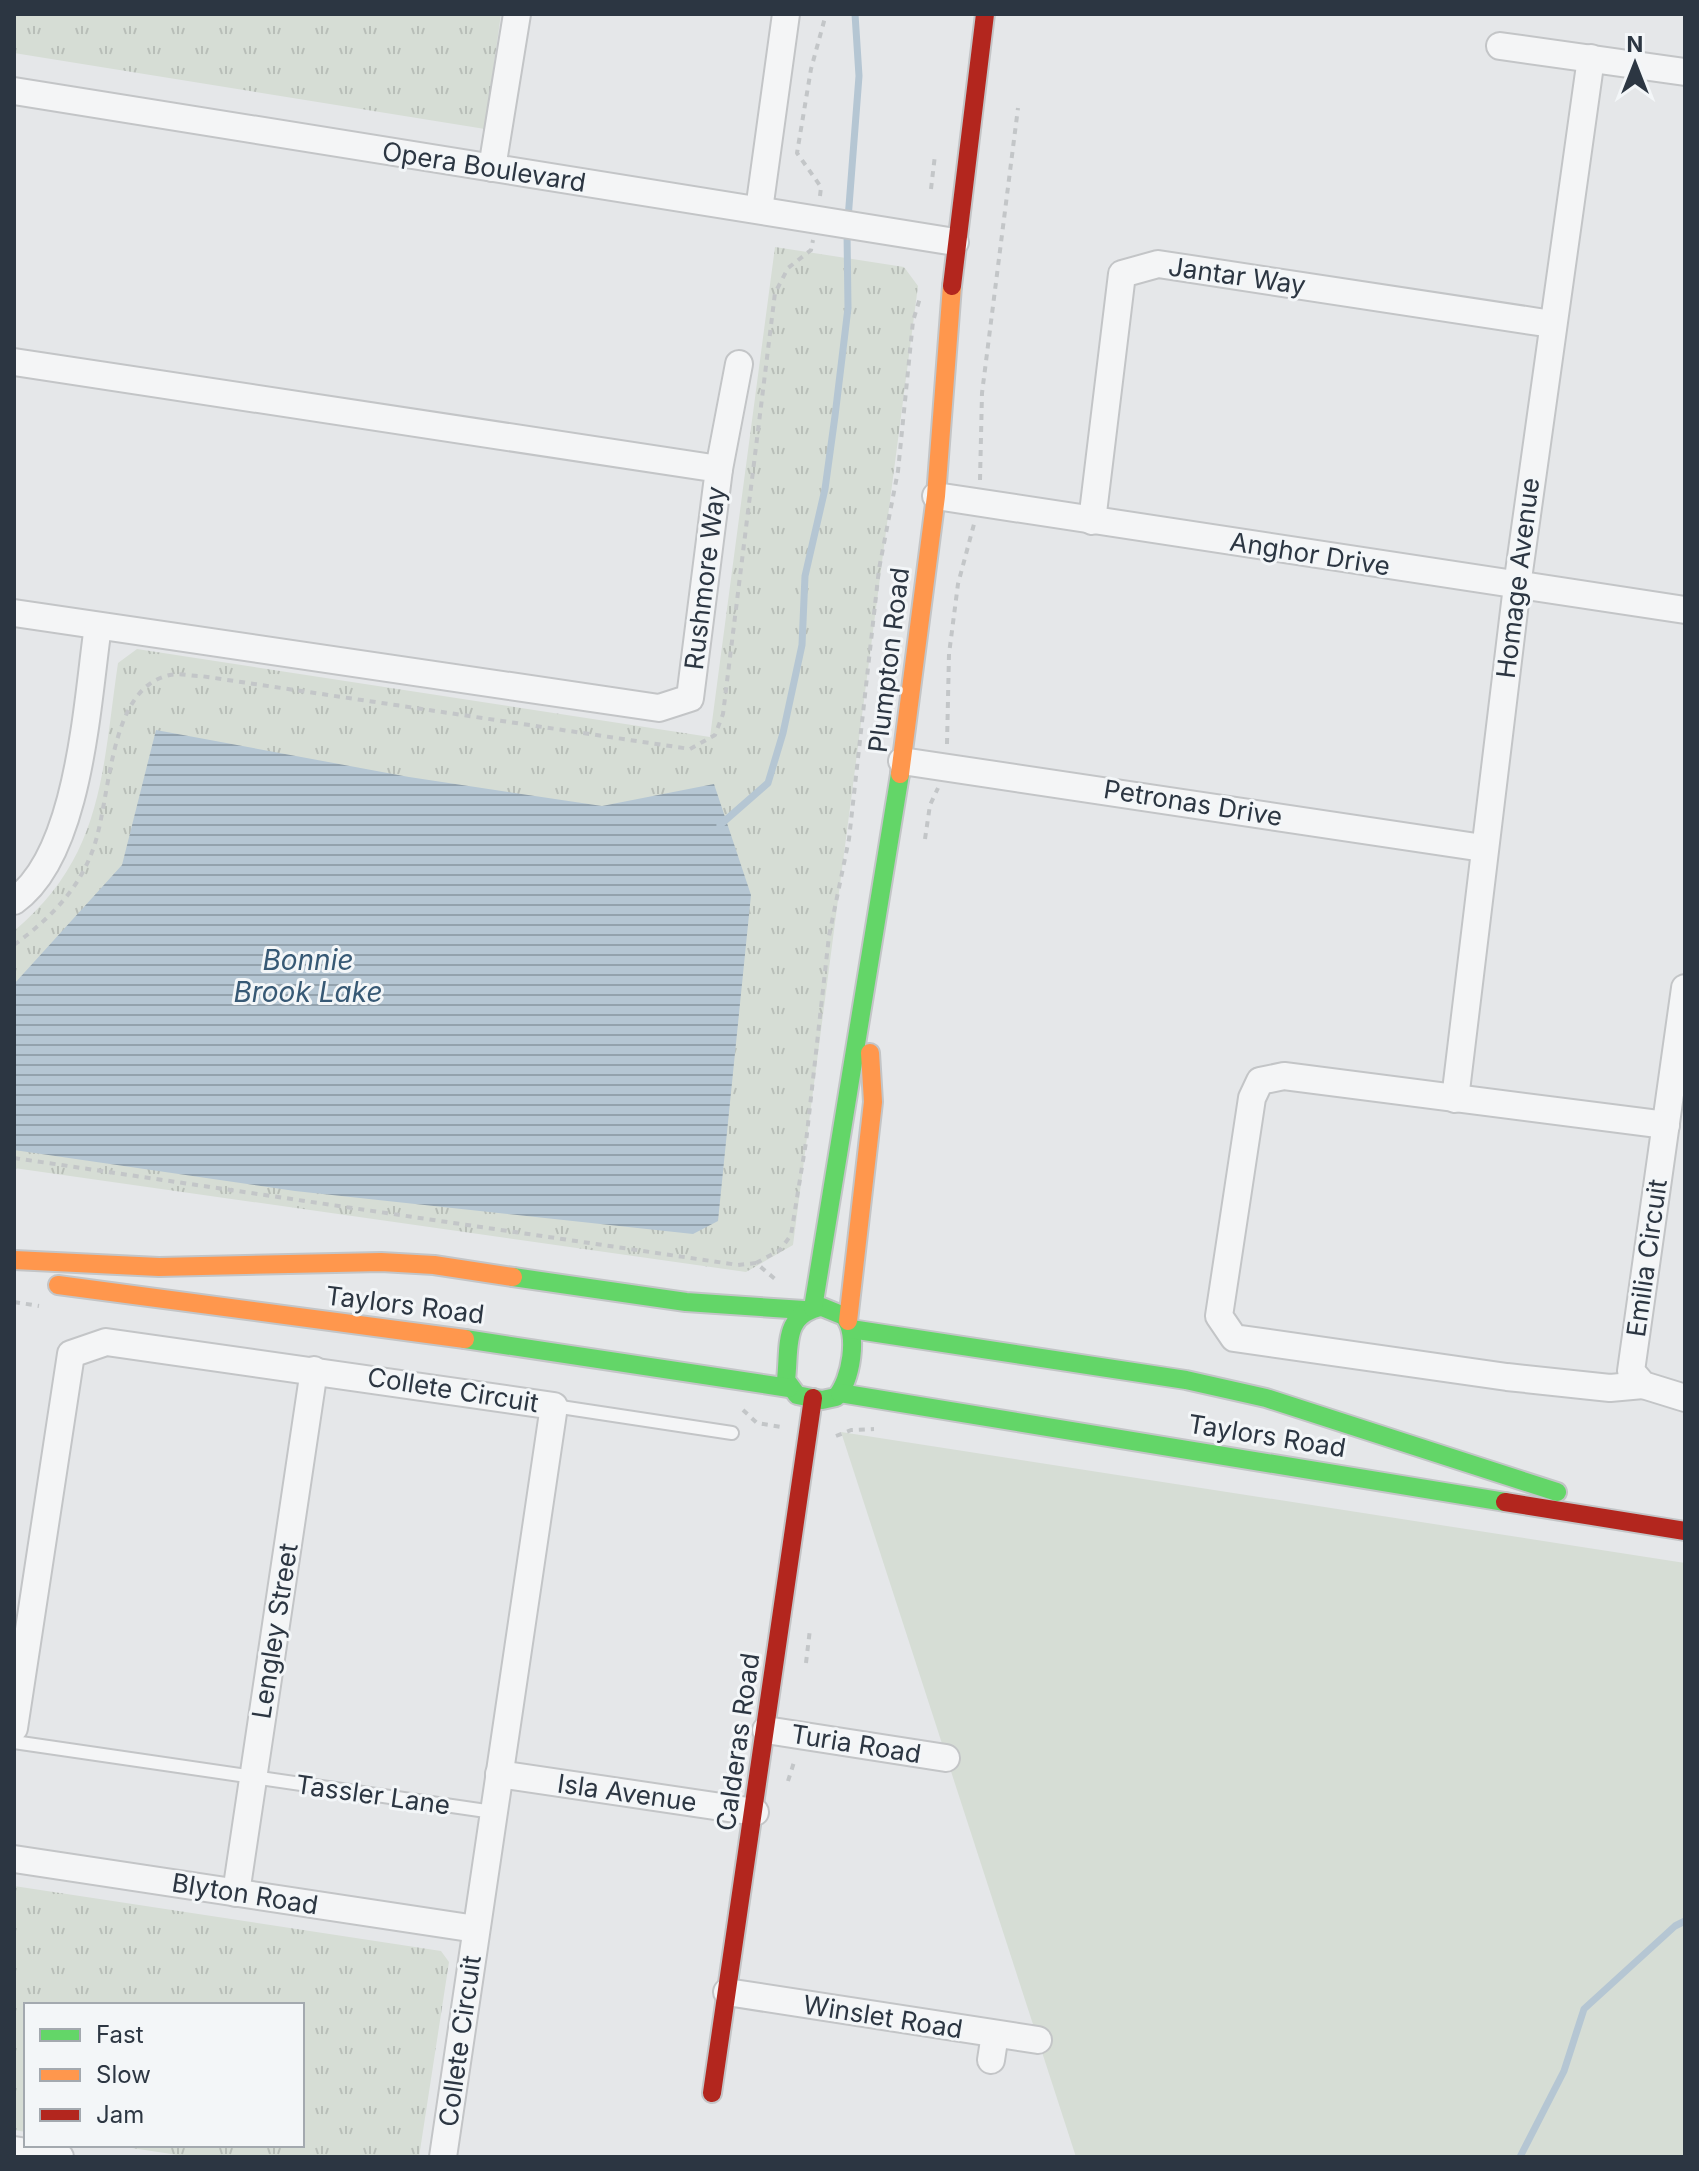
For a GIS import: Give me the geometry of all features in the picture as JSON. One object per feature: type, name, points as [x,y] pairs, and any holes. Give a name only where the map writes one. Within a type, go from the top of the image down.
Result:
[{"type":"street","points":[[492,168],[517,14]]},
{"type":"street","points":[[759,210],[786,14]]},
{"type":"street","name":"Plumpton Road","points":[[808,1309],[867,984],[902,761],[936,496],[955,242],[985,14]]},
{"type":"street","points":[[1500,46],[1685,72]]},
{"type":"street","name":"Homage Avenue","points":[[1455,1099],[1517,586],[1591,58]]},
{"type":"street","name":"Opera Boulevard","points":[[14,91],[955,242]]},
{"type":"street","name":"Jantar Way","points":[[1092,521],[1122,274],[1158,264],[1552,324]]},
{"type":"street","name":"Rushmore Way","points":[[14,362],[719,469],[690,698],[659,708],[98,626]]},
{"type":"street","points":[[719,469],[739,364]]},
{"type":"street","name":"Anghor Drive","points":[[936,496],[1685,610]]},
{"type":"street","points":[[14,613],[98,626],[69,812],[54,850],[14,901]]},
{"type":"street","name":"Petronas Drive","points":[[902,761],[1483,848]]},
{"type":"street","points":[[808,1309],[792,1324],[786,1380],[797,1395],[830,1399],[840,1393],[847,1373],[873,1102],[867,984]]},
{"type":"street","name":"Emilia Circuit","points":[[1643,1385],[1631,1371],[1685,988]]},
{"type":"street","points":[[1666,1125],[1284,1076],[1260,1081],[1252,1098],[1219,1316],[1234,1338],[1507,1377],[1610,1388],[1643,1385],[1685,1398]]},
{"type":"street","points":[[14,1260],[159,1267],[381,1262],[434,1265],[686,1302],[833,1310],[850,1325],[1186,1380],[1266,1398],[1554,1492],[1619,1520]]},
{"type":"street","name":"Taylors Road","points":[[45,1284],[554,1351],[789,1388]]},
{"type":"street","name":"Collete Circuit","points":[[14,1728],[71,1354],[106,1342],[554,1406],[443,2157]]},
{"type":"street","name":"Lengley Street","points":[[236,1893],[314,1370]]},
{"type":"street","name":"Taylors Road","points":[[840,1393],[1685,1531]]},
{"type":"street","name":"Calderas Road","points":[[712,2093],[813,1398]]},
{"type":"street","name":"Turia Road","points":[[766,1730],[946,1758]]},
{"type":"street","name":"Isla Avenue","points":[[499,1774],[755,1812]]},
{"type":"street","name":"Blyton Road","points":[[14,1859],[476,1929]]},
{"type":"street","name":"Winslet Road","points":[[727,1992],[993,2047],[1038,2040]]},
{"type":"street","points":[[14,2150],[60,2157]]},
{"type":"lane","points":[[554,1406],[732,1433]]},
{"type":"lane","name":"Tassler Lane","points":[[14,1742],[493,1812]]},
{"type":"path","points":[[767,359],[775,293],[788,268],[811,250],[821,187],[797,153],[811,69],[826,14]]},
{"type":"path","points":[[925,839],[930,805],[944,765],[949,654],[958,584],[983,465],[982,393],[1018,108]]},
{"type":"path","points":[[927,237],[937,144]]},
{"type":"path","points":[[14,1158],[723,1263],[756,1263],[780,1250],[791,1235],[829,936],[849,839],[879,569],[898,471],[908,356],[921,286]]},
{"type":"path","points":[[756,1263],[780,1283]]},
{"type":"path","points":[[836,1437],[861,1430]]},
{"type":"green space","points":[[14,14],[501,14],[485,129],[14,53]]},
{"type":"green space","points":[[775,247],[904,267],[918,286],[793,1245],[746,1272],[14,1168],[14,931],[44,902],[66,873],[82,842],[102,775],[118,663],[137,649],[710,737]]},
{"type":"green space","points":[[841,1432],[1685,1563],[1685,2157],[1076,2157]]},
{"type":"green space","points":[[14,1886],[441,1951],[449,1962],[419,2157],[191,2157],[125,2147],[304,2147],[304,2003],[24,2003],[24,2132],[14,2130]]},
{"type":"water","name":"Bonnie Brook Lake","points":[[156,730],[409,777],[602,806],[714,784],[751,895],[718,1221],[693,1234],[295,1191],[14,1150],[14,984],[122,865]]},
{"type":"waterway","points":[[848,219],[859,76],[855,14]]},
{"type":"waterway","points":[[720,825],[768,783],[783,733],[802,645],[805,576],[825,489],[848,308],[847,232]]},
{"type":"waterway","points":[[1520,2157],[1564,2071],[1584,2009],[1675,1926],[1685,1921]]},
{"type":"traffic: fast","points":[[813,1308],[900,774]]},
{"type":"traffic: fast","points":[[513,1277],[686,1302],[804,1310]]},
{"type":"traffic: fast","points":[[822,1307],[844,1316],[849,1324],[852,1345],[846,1380],[836,1397],[822,1400],[797,1395],[786,1380],[790,1334],[794,1324],[809,1311],[822,1307]]},
{"type":"traffic: fast","points":[[851,1329],[1186,1380],[1266,1398],[1557,1492]]},
{"type":"traffic: fast","points":[[465,1339],[789,1388]]},
{"type":"traffic: fast","points":[[840,1393],[1505,1502]]},
{"type":"traffic: slow","points":[[900,774],[936,496],[952,286]]},
{"type":"traffic: slow","points":[[848,1321],[873,1102],[870,1053]]},
{"type":"traffic: slow","points":[[14,1260],[159,1267],[381,1262],[434,1265],[513,1277]]},
{"type":"traffic: slow","points":[[58,1285],[465,1339]]},
{"type":"traffic: jam","points":[[952,286],[985,14]]},
{"type":"traffic: jam","points":[[712,2093],[813,1398]]},
{"type":"traffic: jam","points":[[1505,1502],[1685,1531]]}]
